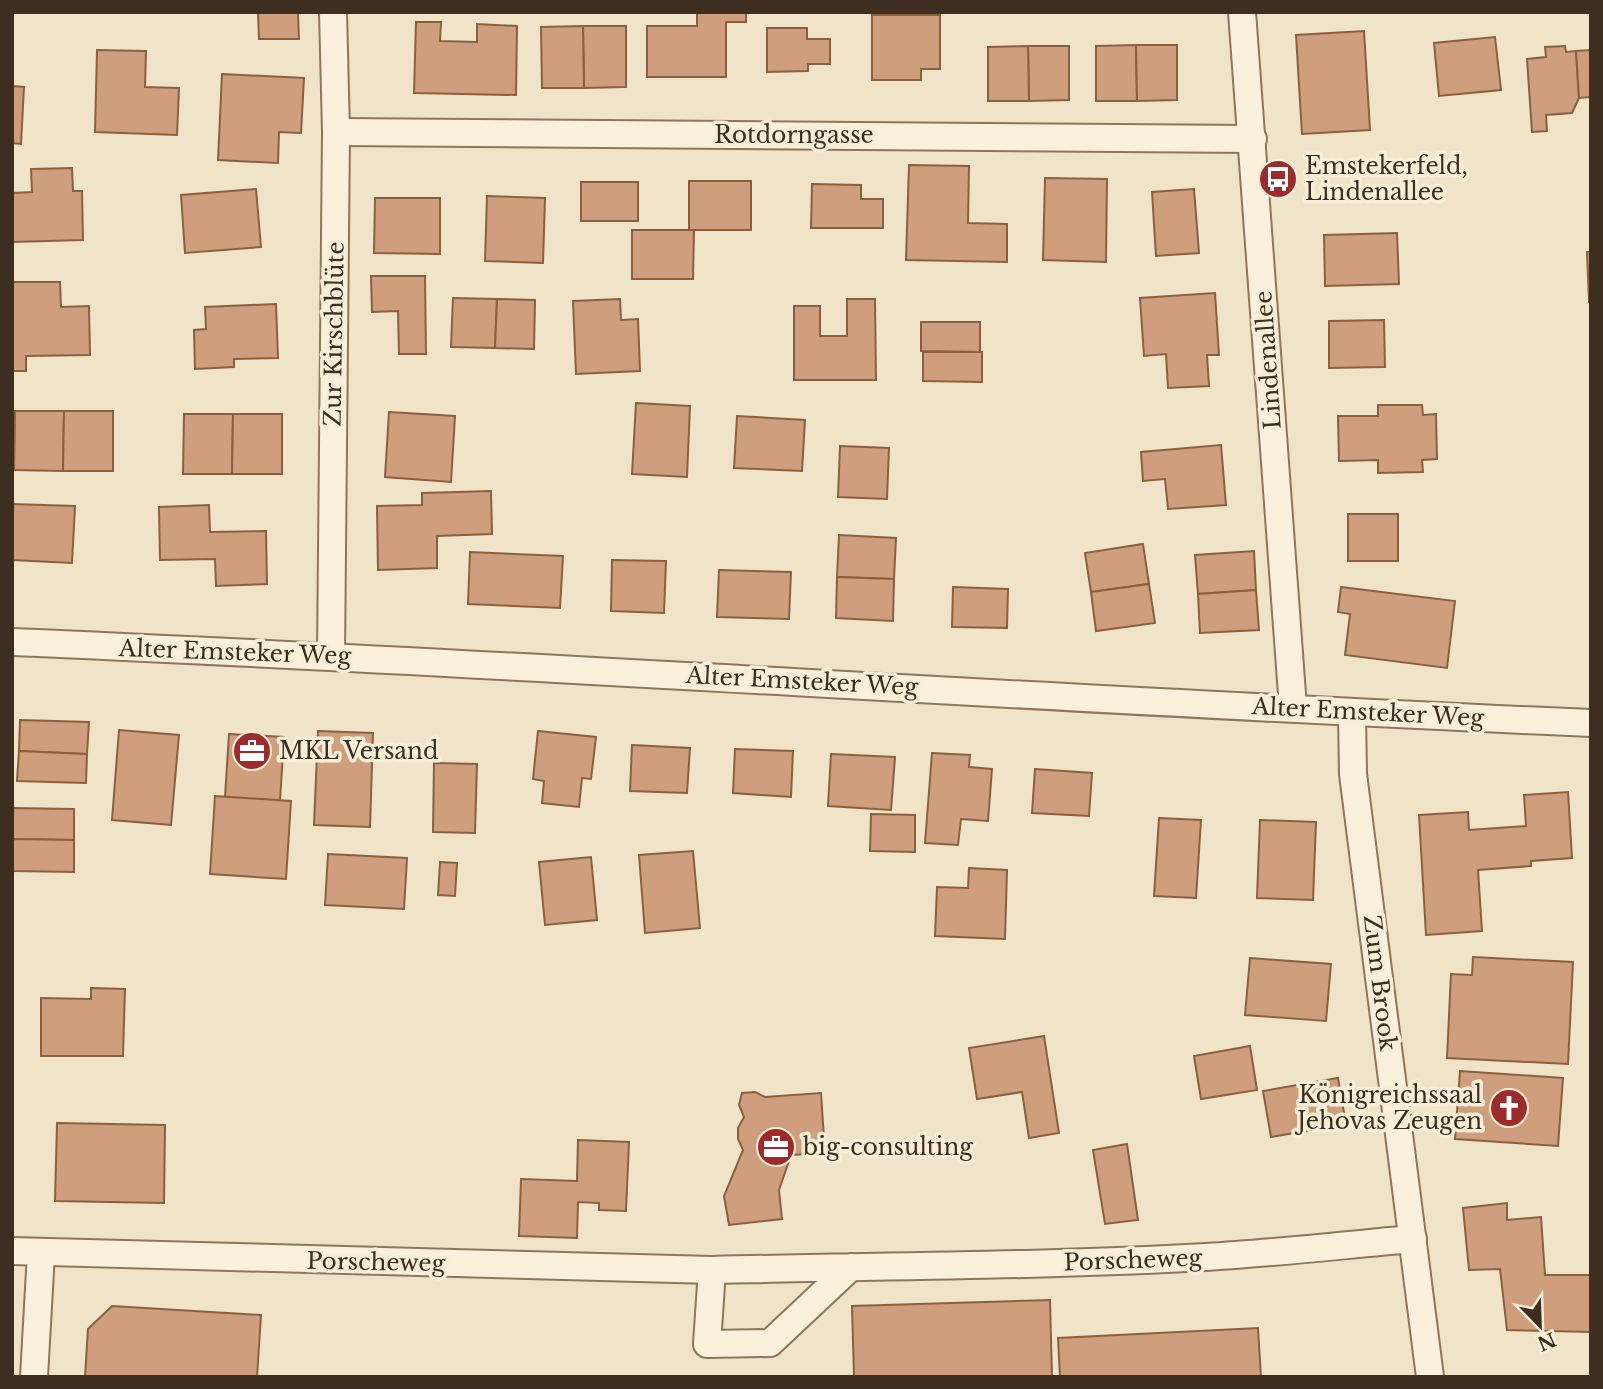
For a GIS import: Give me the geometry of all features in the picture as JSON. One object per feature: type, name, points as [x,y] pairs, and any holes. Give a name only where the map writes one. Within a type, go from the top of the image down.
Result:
[{"type":"street","name":"Zur Kirschblüte","points":[[331,655],[336,132],[333,12]]},
{"type":"street","name":"Lindenallee","points":[[1242,12],[1293,708]]},
{"type":"street","name":"Rotdorngasse","points":[[336,132],[1253,139]]},
{"type":"street","name":"Alter Emsteker Weg","points":[[12,642],[331,655],[1352,713],[1591,723]]},
{"type":"street","name":"Zum Brook","points":[[1352,713],[1353,774],[1430,1377]]},
{"type":"street","name":"Porscheweg","points":[[12,1251],[712,1270],[975,1266],[1209,1257],[1413,1239]]},
{"type":"street","points":[[34,1377],[41,1253]]},
{"type":"street","points":[[712,1270],[707,1344],[769,1343],[851,1267]]},
{"type":"building","points":[[258,12],[298,12],[299,39],[259,39]]},
{"type":"building","points":[[697,12],[746,12],[746,22],[726,22],[726,77],[647,77],[647,26],[697,26]]},
{"type":"building","points":[[872,15],[940,15],[940,69],[921,69],[921,80],[872,80]]},
{"type":"building","points":[[416,22],[441,22],[440,41],[477,42],[477,24],[517,26],[516,95],[414,93]]},
{"type":"building","points":[[583,26],[626,26],[626,87],[584,88]]},
{"type":"building","points":[[583,26],[584,88],[542,88],[541,27]]},
{"type":"building","points":[[767,28],[807,28],[807,39],[830,39],[830,64],[808,64],[808,71],[767,72]]},
{"type":"building","points":[[1364,31],[1370,130],[1302,134],[1296,35]]},
{"type":"building","points":[[1495,37],[1501,90],[1439,96],[1434,43]]},
{"type":"building","points":[[1136,45],[1137,101],[1096,101],[1096,46]]},
{"type":"building","points":[[1136,45],[1177,45],[1177,100],[1137,101]]},
{"type":"building","points":[[1028,46],[1069,46],[1069,100],[1029,101]]},
{"type":"building","points":[[1028,46],[1029,101],[988,101],[988,47]]},
{"type":"building","points":[[1565,46],[1566,52],[1576,51],[1579,98],[1572,113],[1546,115],[1547,131],[1532,132],[1527,59],[1546,57],[1545,47]]},
{"type":"building","points":[[97,50],[146,51],[145,87],[179,88],[177,135],[95,132]]},
{"type":"building","points":[[1591,50],[1591,97],[1579,98],[1576,51]]},
{"type":"building","points":[[222,74],[304,78],[301,133],[279,132],[278,163],[218,160]]},
{"type":"building","points":[[12,86],[24,87],[21,144],[12,143]]},
{"type":"building","points":[[909,165],[969,166],[968,223],[1007,224],[1007,262],[906,260]]},
{"type":"building","points":[[72,168],[73,191],[82,191],[83,240],[12,242],[12,193],[32,192],[31,169]]},
{"type":"building","points":[[1045,178],[1107,179],[1106,262],[1043,260]]},
{"type":"building","points":[[689,181],[751,181],[751,230],[689,230]]},
{"type":"building","points":[[581,182],[638,182],[638,221],[581,221]]},
{"type":"building","points":[[812,184],[861,185],[861,199],[883,199],[883,228],[811,228]]},
{"type":"building","points":[[256,189],[261,247],[185,253],[181,195]]},
{"type":"building","points":[[1194,189],[1199,253],[1156,256],[1152,192]]},
{"type":"building","points":[[487,196],[545,198],[543,263],[485,261]]},
{"type":"building","points":[[375,198],[440,198],[440,254],[374,253]]},
{"type":"building","points":[[632,230],[694,230],[693,279],[632,279]]},
{"type":"building","points":[[1397,233],[1399,284],[1325,286],[1324,235]]},
{"type":"building","points":[[1587,252],[1591,252],[1591,302],[1589,302]]},
{"type":"building","points":[[371,276],[425,276],[426,354],[399,354],[398,311],[372,312]]},
{"type":"building","points":[[12,282],[60,282],[61,307],[89,306],[90,355],[26,356],[26,371],[12,371]]},
{"type":"building","points":[[1215,293],[1219,355],[1207,355],[1209,386],[1168,388],[1166,354],[1144,356],[1140,298]]},
{"type":"building","points":[[453,298],[497,299],[495,348],[451,347]]},
{"type":"building","points":[[497,299],[535,300],[534,349],[495,348]]},
{"type":"building","points":[[620,299],[621,320],[638,319],[640,371],[576,374],[573,301]]},
{"type":"building","points":[[847,299],[875,299],[876,380],[794,380],[794,306],[820,306],[820,336],[847,336]]},
{"type":"building","points":[[276,304],[278,358],[234,359],[234,367],[195,369],[194,330],[206,329],[205,307]]},
{"type":"building","points":[[1384,320],[1385,367],[1329,368],[1329,321]]},
{"type":"building","points":[[921,322],[980,322],[980,352],[921,351]]},
{"type":"building","points":[[923,352],[982,352],[982,382],[923,381]]},
{"type":"building","points":[[636,403],[690,406],[687,477],[632,474]]},
{"type":"building","points":[[1378,405],[1422,405],[1423,415],[1436,414],[1437,459],[1422,460],[1423,472],[1378,473],[1378,460],[1339,461],[1338,416],[1378,416]]},
{"type":"building","points":[[15,411],[64,411],[63,471],[14,470]]},
{"type":"building","points":[[64,411],[113,411],[113,471],[63,471]]},
{"type":"building","points":[[389,412],[455,416],[451,482],[385,477]]},
{"type":"building","points":[[184,414],[233,414],[232,474],[183,474]]},
{"type":"building","points":[[233,414],[282,414],[282,474],[232,474]]},
{"type":"building","points":[[737,416],[805,420],[802,471],[734,468]]},
{"type":"building","points":[[1221,445],[1226,505],[1168,509],[1165,479],[1143,481],[1141,452]]},
{"type":"building","points":[[840,446],[889,448],[887,499],[838,497]]},
{"type":"building","points":[[491,491],[492,534],[437,536],[437,568],[378,570],[377,506],[422,505],[422,493]]},
{"type":"building","points":[[12,504],[75,506],[72,563],[12,560]]},
{"type":"building","points":[[209,505],[210,532],[266,531],[267,584],[216,586],[215,559],[160,560],[159,507]]},
{"type":"building","points":[[1348,514],[1398,514],[1398,561],[1348,561]]},
{"type":"building","points":[[839,535],[896,538],[894,579],[837,577]]},
{"type":"building","points":[[1143,544],[1149,584],[1091,592],[1085,553]]},
{"type":"building","points":[[1254,551],[1256,590],[1198,594],[1195,555]]},
{"type":"building","points":[[470,552],[563,556],[560,608],[468,604]]},
{"type":"building","points":[[612,560],[666,561],[664,613],[611,611]]},
{"type":"building","points":[[719,570],[791,572],[789,619],[717,617]]},
{"type":"building","points":[[837,577],[894,579],[893,621],[836,618]]},
{"type":"building","points":[[1149,584],[1155,623],[1096,631],[1091,592]]},
{"type":"building","points":[[953,587],[1008,589],[1007,628],[952,627]]},
{"type":"building","points":[[1341,587],[1455,601],[1447,668],[1345,655],[1350,614],[1338,612]]},
{"type":"building","points":[[1256,590],[1259,630],[1200,633],[1198,594]]},
{"type":"building","points":[[20,720],[89,722],[87,754],[19,751]]},
{"type":"building","points":[[119,730],[179,735],[171,825],[112,820]]},
{"type":"building","points":[[318,731],[373,733],[370,827],[314,825]]},
{"type":"building","points":[[538,731],[596,737],[591,779],[582,778],[579,807],[542,803],[544,781],[533,779]]},
{"type":"building","points":[[229,734],[284,737],[280,801],[225,797]]},
{"type":"building","points":[[632,745],[690,748],[687,793],[630,791]]},
{"type":"building","points":[[735,749],[793,751],[791,797],[733,793]]},
{"type":"building","points":[[19,751],[87,754],[86,783],[17,781]]},
{"type":"building","points":[[932,753],[970,755],[969,767],[992,769],[988,821],[961,819],[958,845],[925,843]]},
{"type":"building","points":[[831,754],[895,757],[891,810],[828,806]]},
{"type":"building","points":[[434,763],[477,764],[475,833],[433,832]]},
{"type":"building","points":[[1035,769],[1092,773],[1089,816],[1032,813]]},
{"type":"building","points":[[1568,792],[1572,858],[1531,861],[1531,866],[1478,870],[1482,931],[1426,935],[1419,815],[1468,812],[1469,830],[1526,826],[1524,795]]},
{"type":"building","points":[[215,796],[291,801],[286,879],[210,874]]},
{"type":"building","points":[[12,808],[74,809],[74,840],[12,839]]},
{"type":"building","points":[[871,814],[915,815],[915,852],[870,851]]},
{"type":"building","points":[[1159,818],[1201,820],[1196,898],[1154,896]]},
{"type":"building","points":[[1260,820],[1316,822],[1313,900],[1257,898]]},
{"type":"building","points":[[12,839],[74,840],[74,872],[12,871]]},
{"type":"building","points":[[693,851],[700,928],[645,933],[639,855]]},
{"type":"building","points":[[328,854],[407,858],[404,909],[325,905]]},
{"type":"building","points":[[591,857],[597,920],[545,925],[539,862]]},
{"type":"building","points":[[440,862],[457,863],[455,896],[438,895]]},
{"type":"building","points":[[969,868],[1007,870],[1005,939],[935,936],[937,887],[968,888]]},
{"type":"building","points":[[1473,957],[1573,962],[1568,1064],[1447,1058],[1451,974],[1472,975]]},
{"type":"building","points":[[1250,958],[1331,964],[1326,1021],[1245,1015]]},
{"type":"building","points":[[91,988],[125,989],[123,1056],[41,1056],[41,998],[91,999]]},
{"type":"building","points":[[1044,1036],[1059,1133],[1029,1138],[1022,1092],[977,1099],[969,1048]]},
{"type":"building","points":[[1250,1046],[1257,1090],[1201,1099],[1194,1056]]},
{"type":"building","name":"Königreichssaal Jehovas Zeugen","points":[[1460,1071],[1563,1078],[1558,1146],[1455,1139]]},
{"type":"building","points":[[1338,1078],[1346,1124],[1271,1137],[1263,1091]]},
{"type":"building","points":[[755,1092],[765,1097],[821,1093],[825,1153],[791,1155],[779,1190],[782,1219],[729,1225],[724,1196],[743,1150],[738,1139],[738,1128],[744,1117],[739,1105],[742,1093]]},
{"type":"building","points":[[57,1123],[165,1125],[164,1203],[55,1201]]},
{"type":"building","points":[[578,1140],[629,1142],[626,1211],[599,1210],[599,1203],[578,1202],[577,1238],[519,1236],[521,1179],[577,1181]]},
{"type":"building","points":[[1127,1144],[1138,1220],[1105,1224],[1093,1150]]},
{"type":"building","points":[[1507,1203],[1507,1220],[1541,1217],[1545,1275],[1591,1275],[1591,1332],[1507,1330],[1500,1269],[1469,1270],[1463,1208]]},
{"type":"building","points":[[1050,1300],[1052,1377],[854,1377],[852,1306]]},
{"type":"building","points":[[112,1306],[261,1315],[257,1377],[85,1377],[88,1329]]},
{"type":"building","points":[[1258,1328],[1261,1377],[1060,1377],[1058,1338]]},
{"type":"place","name":"Emstekerfeld, Lindenallee","points":[[1278,179]]},
{"type":"place","name":"MKL Versand","points":[[252,751]]},
{"type":"place","name":"Königreichssaal Jehovas Zeugen","points":[[1509,1108]]},
{"type":"place","name":"big-consulting","points":[[776,1147]]}]
